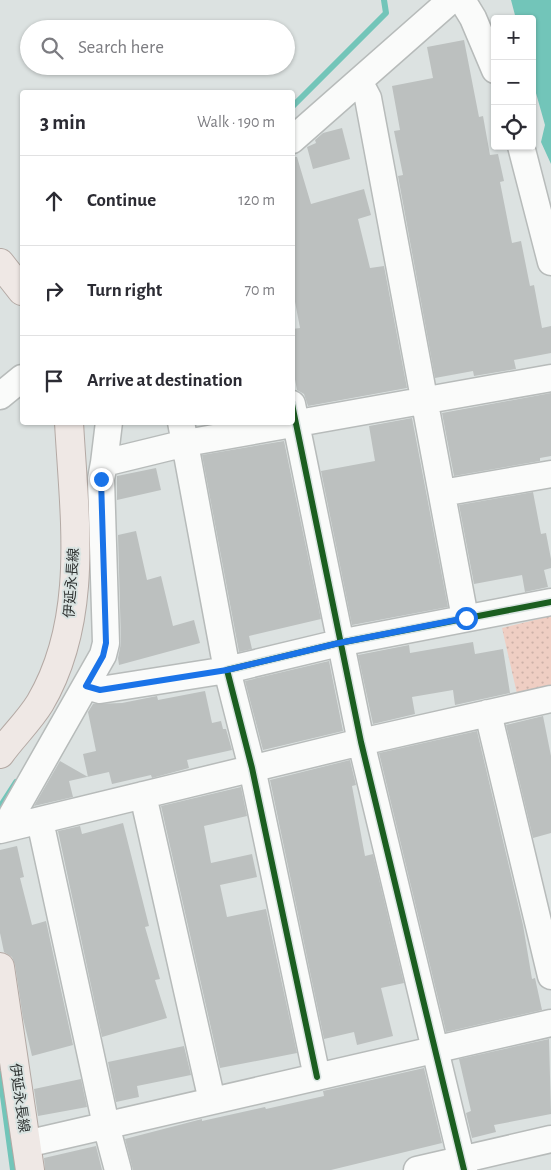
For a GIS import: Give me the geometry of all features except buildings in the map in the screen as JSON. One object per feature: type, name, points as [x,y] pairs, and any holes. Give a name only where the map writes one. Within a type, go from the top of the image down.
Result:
[{"type":"main road","points":[[0,263],[20,288]]},
{"type":"main road","name":"伊延永長線","points":[[0,754],[40,703],[62,653],[72,616],[76,551],[69,425]]},
{"type":"main road","name":"伊延永長線","points":[[0,967],[30,1170]]},
{"type":"street","points":[[295,137],[450,0]]},
{"type":"street","points":[[462,0],[473,18],[491,61]]},
{"type":"street","points":[[359,81],[368,98],[466,618]]},
{"type":"street","points":[[522,150],[551,262]]},
{"type":"street","points":[[295,413],[424,400],[551,378]]},
{"type":"street","points":[[0,396],[20,380]]},
{"type":"street","points":[[295,418],[360,742],[462,1165]]},
{"type":"street","points":[[4,829],[103,656],[106,643],[101,479],[109,425]]},
{"type":"street","points":[[104,463],[184,433],[228,425]]},
{"type":"street","points":[[184,433],[227,670],[252,768],[317,1077]]},
{"type":"street","points":[[442,493],[551,474]]},
{"type":"street","points":[[86,686],[100,690],[227,670],[339,643],[551,602]]},
{"type":"street","points":[[4,829],[360,742],[551,699]]},
{"type":"street","points":[[488,713],[551,976]]},
{"type":"street","points":[[143,795],[212,1101]]},
{"type":"street","points":[[40,821],[106,1125],[118,1170]]},
{"type":"street","points":[[26,1144],[551,1023]]},
{"type":"street","points":[[417,1170],[462,1165],[551,1139]]},
{"type":"shaded area","points":[[511,0],[551,0],[551,164],[541,142],[545,125],[536,93],[536,15],[515,15]]},
{"type":"shaded area","points":[[551,616],[551,690],[518,698],[502,628]]},
{"type":"waterway","points":[[295,104],[386,13],[384,0]]},
{"type":"waterway","points":[[0,807],[16,782]]},
{"type":"waterway","points":[[0,1074],[13,1170]]},
{"type":"cycle path","points":[[295,419],[361,742],[464,1170]]},
{"type":"cycle path","points":[[317,1077],[252,768],[227,670],[339,643],[551,602]]},
{"type":"route","points":[[101,479],[106,643],[103,656],[86,686],[100,690],[227,670],[339,643],[466,618]]}]
